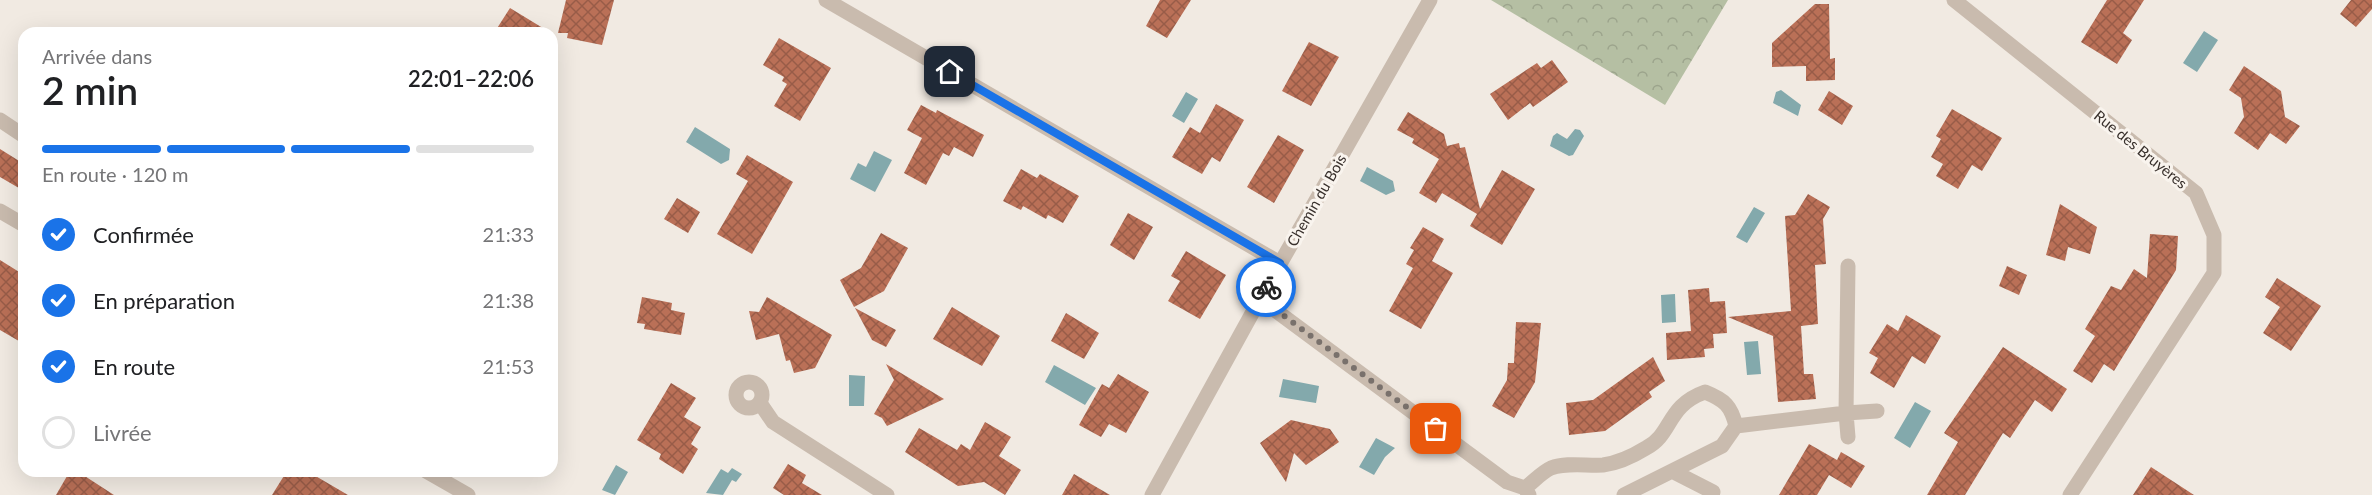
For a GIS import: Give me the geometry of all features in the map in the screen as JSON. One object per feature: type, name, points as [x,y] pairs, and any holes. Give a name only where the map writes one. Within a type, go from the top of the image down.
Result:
[{"type":"street","points":[[826,0],[1280,263]]},
{"type":"street","name":"Chemin du Bois","points":[[1152,495],[1260,298],[1430,0]]},
{"type":"street","name":"Rue des Bruyères","points":[[1954,0],[2196,193],[2214,235],[2214,273],[2070,495]]},
{"type":"street","points":[[0,120],[18,132]]},
{"type":"street","points":[[0,211],[18,222]]},
{"type":"street","points":[[1848,266],[1846,413],[1848,437]]},
{"type":"street","points":[[1260,298],[1507,482],[1527,491],[1551,468],[1604,465],[1625,459],[1650,446],[1667,426],[1673,413],[1689,398],[1706,392],[1720,398],[1731,407],[1736,426]]},
{"type":"street","points":[[760,403],[772,422],[887,495]]},
{"type":"street","points":[[1624,495],[1722,446],[1736,426],[1877,411]]},
{"type":"street","points":[[1672,471],[1713,492]]},
{"type":"street","points":[[436,477],[468,495]]},
{"type":"green space","points":[[1491,0],[1728,0],[1665,105]]},
{"type":"water","points":[[2204,31],[2218,40],[2197,72],[2183,63]]},
{"type":"water","points":[[1781,90],[1801,105],[1798,116],[1773,103],[1776,92]]},
{"type":"water","points":[[1186,92],[1198,99],[1184,123],[1172,116]]},
{"type":"water","points":[[695,127],[730,149],[729,160],[721,164],[686,142]]},
{"type":"water","points":[[1575,129],[1580,130],[1584,136],[1573,155],[1569,156],[1550,146],[1553,136],[1557,133],[1567,139]]},
{"type":"water","points":[[874,151],[892,160],[875,192],[850,179],[858,163],[866,167]]},
{"type":"water","points":[[1367,167],[1393,181],[1395,191],[1386,195],[1360,181]]},
{"type":"water","points":[[1754,207],[1765,213],[1747,243],[1736,237]]},
{"type":"water","points":[[1675,294],[1676,322],[1662,323],[1661,295]]},
{"type":"water","points":[[1758,341],[1761,374],[1747,375],[1744,342]]},
{"type":"water","points":[[1054,365],[1096,388],[1085,405],[1045,382]]},
{"type":"water","points":[[849,375],[865,376],[864,406],[849,406]]},
{"type":"water","points":[[1283,379],[1319,386],[1316,403],[1279,397]]},
{"type":"water","points":[[1915,402],[1931,411],[1910,448],[1894,438]]},
{"type":"water","points":[[1376,438],[1395,448],[1385,457],[1374,475],[1359,467]]},
{"type":"water","points":[[616,465],[628,472],[615,495],[602,490]]},
{"type":"water","points":[[732,468],[742,474],[736,482],[732,480],[723,495],[706,493],[721,469],[728,473]]},
{"type":"building","points":[[566,0],[614,0],[602,45],[567,38],[568,33],[558,33]]},
{"type":"building","points":[[1160,0],[1191,0],[1167,38],[1146,26]]},
{"type":"building","points":[[2107,0],[2144,0],[2123,33],[2132,40],[2117,64],[2081,42]]},
{"type":"building","points":[[2351,0],[2372,0],[2372,9],[2356,27],[2340,14]]},
{"type":"building","points":[[1815,4],[1829,4],[1830,59],[1835,58],[1835,80],[1806,81],[1806,66],[1772,67],[1772,43]]},
{"type":"building","points":[[510,8],[541,27],[498,27]]},
{"type":"building","points":[[779,38],[831,68],[800,121],[774,106],[787,84],[782,81],[784,77],[763,65]]},
{"type":"building","points":[[1309,42],[1339,57],[1311,106],[1282,91]]},
{"type":"building","points":[[1552,60],[1568,82],[1533,107],[1530,103],[1508,120],[1490,94],[1537,63],[1541,68]]},
{"type":"building","points":[[2244,66],[2281,91],[2285,117],[2300,126],[2286,144],[2270,133],[2258,150],[2234,133],[2244,117],[2241,98],[2229,90]]},
{"type":"building","points":[[1829,91],[1853,106],[1842,125],[1818,110]]},
{"type":"building","points":[[1216,104],[1244,120],[1220,162],[1212,157],[1202,174],[1172,157],[1190,127],[1200,133]]},
{"type":"building","points":[[921,105],[936,113],[937,110],[984,135],[973,157],[954,147],[949,156],[943,153],[926,185],[904,173],[922,138],[907,130]]},
{"type":"building","points":[[1952,109],[2002,138],[1982,171],[1972,165],[1958,189],[1936,176],[1943,164],[1931,157],[1941,139],[1936,136]]},
{"type":"building","points":[[1408,112],[1444,134],[1447,146],[1459,143],[1460,148],[1465,147],[1480,209],[1502,170],[1535,189],[1502,245],[1470,226],[1477,214],[1442,193],[1436,203],[1419,193],[1439,159],[1412,143],[1414,139],[1397,130]]},
{"type":"building","points":[[1278,135],[1304,150],[1274,203],[1247,187]]},
{"type":"building","points":[[0,149],[18,160],[18,188],[0,177]]},
{"type":"building","points":[[747,155],[793,182],[752,254],[717,234],[748,181],[736,174]]},
{"type":"building","points":[[1021,169],[1037,178],[1040,174],[1079,196],[1063,223],[1048,215],[1046,219],[1023,206],[1021,210],[1003,201]]},
{"type":"building","points":[[1808,194],[1830,207],[1823,219],[1826,264],[1815,265],[1818,324],[1801,326],[1804,374],[1813,374],[1816,399],[1778,402],[1773,336],[1728,317],[1791,311],[1785,216],[1795,215]]},
{"type":"building","points":[[677,198],[700,212],[688,233],[664,219]]},
{"type":"building","points":[[2060,204],[2097,227],[2090,254],[2068,247],[2065,261],[2046,255]]},
{"type":"building","points":[[1128,213],[1153,227],[1134,260],[1110,245]]},
{"type":"building","points":[[1423,227],[1444,239],[1432,261],[1453,273],[1421,329],[1389,311],[1413,268],[1406,264],[1414,250],[1410,248]]},
{"type":"building","points":[[881,233],[908,248],[884,291],[854,307],[840,280],[861,268]]},
{"type":"building","points":[[2150,234],[2178,236],[2176,270],[2114,371],[2104,364],[2092,383],[2073,371],[2095,336],[2085,329],[2111,286],[2121,290],[2134,269],[2147,278]]},
{"type":"building","points":[[1186,251],[1226,275],[1200,319],[1168,301],[1180,281],[1171,276]]},
{"type":"building","points":[[0,260],[18,271],[18,340],[0,330]]},
{"type":"building","points":[[2007,266],[2027,275],[2019,295],[1999,286]]},
{"type":"building","points":[[2277,278],[2321,306],[2291,351],[2263,333],[2280,307],[2265,297]]},
{"type":"building","points":[[1709,288],[1710,302],[1725,301],[1727,333],[1713,334],[1714,348],[1704,349],[1705,357],[1667,360],[1666,333],[1691,331],[1688,290]]},
{"type":"building","points":[[642,297],[672,303],[671,310],[685,313],[681,335],[644,329],[645,324],[637,323]]},
{"type":"building","points":[[767,297],[832,335],[815,368],[794,373],[790,360],[786,361],[779,334],[756,340],[749,311],[759,312]]},
{"type":"building","points":[[952,307],[1000,336],[982,366],[933,339]]},
{"type":"building","points":[[855,308],[896,330],[886,347],[872,340]]},
{"type":"building","points":[[1066,313],[1099,333],[1084,359],[1051,341]]},
{"type":"building","points":[[1906,315],[1941,336],[1925,364],[1912,356],[1894,388],[1870,373],[1878,358],[1869,353],[1887,324],[1898,331]]},
{"type":"building","points":[[1516,322],[1541,323],[1535,382],[1514,418],[1492,406],[1507,380],[1508,363],[1514,363]]},
{"type":"building","points":[[2003,347],[2067,389],[2052,412],[2035,400],[2010,438],[2003,433],[1965,495],[1927,495],[1958,442],[1944,433]]},
{"type":"building","points":[[1653,357],[1665,381],[1649,392],[1652,397],[1605,431],[1569,435],[1566,403],[1593,400]]},
{"type":"building","points":[[886,364],[944,399],[887,426],[882,418],[874,414],[894,380]]},
{"type":"building","points":[[1118,374],[1149,392],[1126,433],[1109,424],[1101,437],[1079,425],[1102,384],[1109,388]]},
{"type":"building","points":[[671,383],[696,398],[684,417],[701,427],[691,444],[698,449],[683,474],[659,459],[661,454],[637,440]]},
{"type":"building","points":[[1291,420],[1330,429],[1339,442],[1306,465],[1294,453],[1286,482],[1260,443]]},
{"type":"building","points":[[985,422],[1011,437],[999,456],[1021,470],[1005,495],[984,482],[958,486],[905,452],[919,428],[957,450],[961,444],[970,450]]},
{"type":"building","points":[[1809,444],[1837,460],[1841,452],[1865,466],[1851,488],[1829,475],[1817,495],[1779,495]]},
{"type":"building","points":[[788,464],[806,475],[802,483],[822,495],[784,495],[773,488]]},
{"type":"building","points":[[2151,467],[2194,495],[2133,495]]},
{"type":"building","points":[[1074,474],[1110,495],[1062,495]]},
{"type":"building","points":[[66,477],[86,477],[114,495],[56,495]]},
{"type":"building","points":[[283,477],[317,477],[348,495],[272,495]]},
{"type":"way so far","points":[[1266,287],[1260,298],[1436,429]]},
{"type":"route","points":[[950,72],[1280,263],[1266,287]]}]
